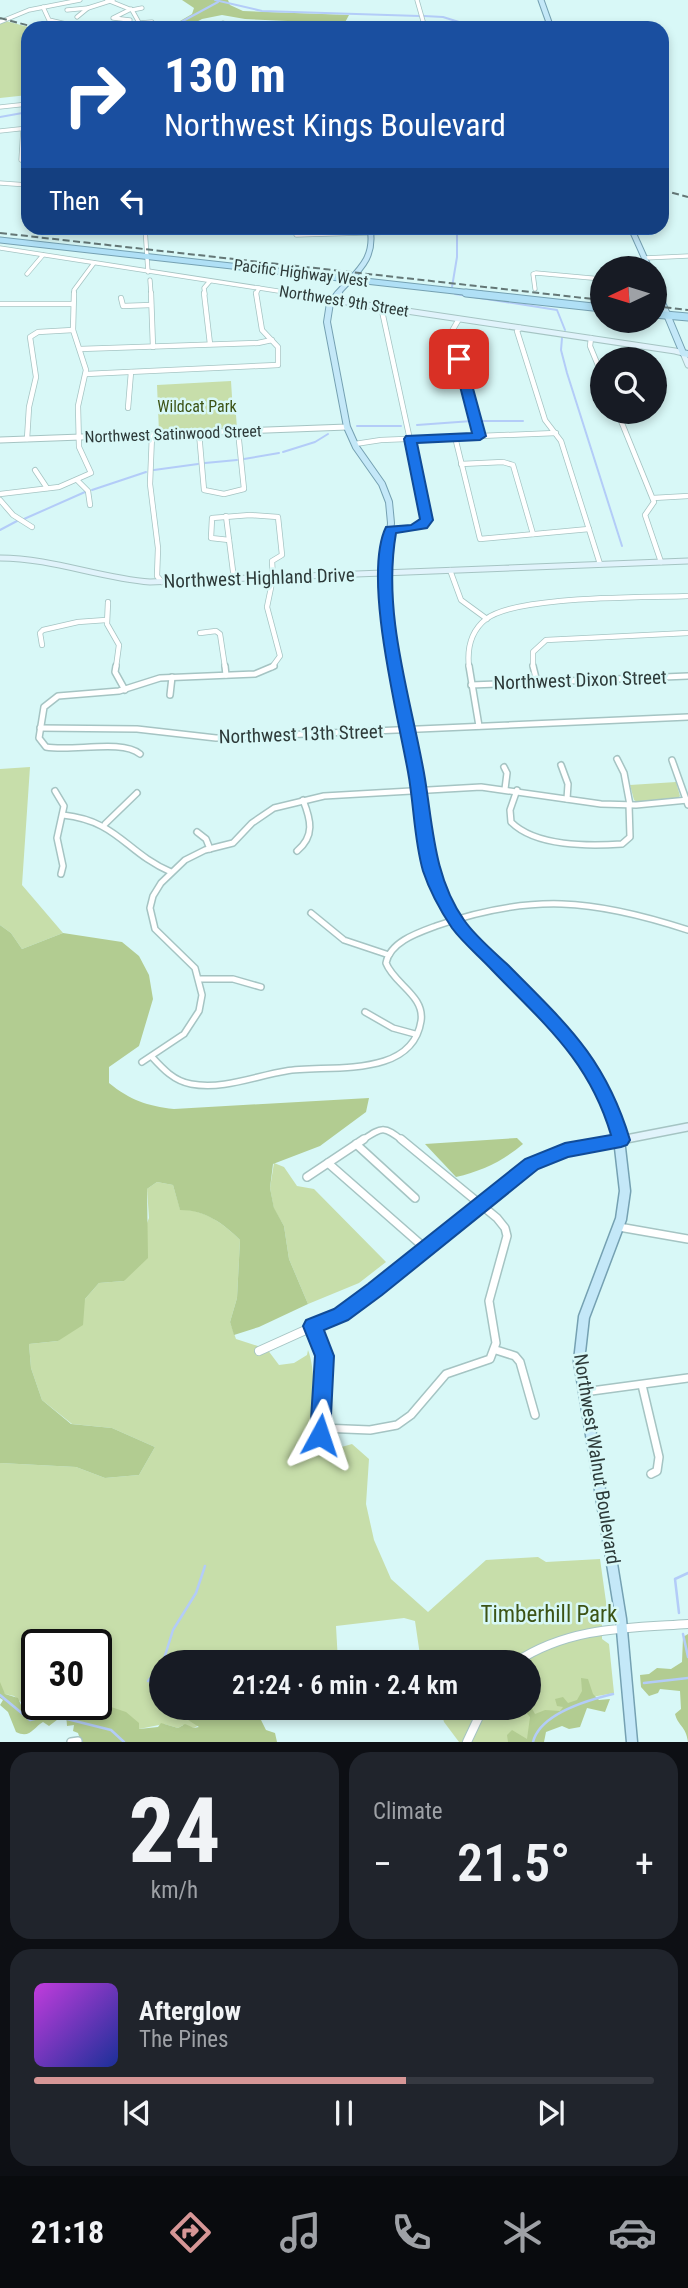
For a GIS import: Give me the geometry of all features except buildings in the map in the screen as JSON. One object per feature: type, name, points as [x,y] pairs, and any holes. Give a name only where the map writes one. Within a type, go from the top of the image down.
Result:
[{"type":"highway","name":"Pacific Highway West","points":[[0,240],[590,307]]},
{"type":"highway","points":[[668,315],[688,317]]},
{"type":"main road","points":[[541,0],[548,21]]},
{"type":"main road","points":[[332,300],[372,253],[370,235]]},
{"type":"main road","points":[[634,235],[644,256]]},
{"type":"main road","name":"Northwest 9th Street","points":[[332,300],[685,353]]},
{"type":"main road","name":"Northwest Walnut Boulevard","points":[[332,300],[327,321],[347,427],[386,492],[391,511],[384,573],[405,729],[419,790],[431,869],[442,899],[455,920],[582,1054],[607,1096],[621,1140],[625,1191],[619,1227],[584,1317],[579,1349],[583,1392],[609,1533],[622,1629],[632,1742]]},
{"type":"main road","points":[[668,315],[688,365]]},
{"type":"main road","name":"Northwest Highland Drive","points":[[0,558],[44,560],[119,580],[162,582],[688,561]]},
{"type":"main road","points":[[621,1140],[688,1127]]},
{"type":"street","points":[[0,22],[43,7],[80,0]]},
{"type":"street","points":[[67,10],[88,8],[110,0],[132,10],[138,21]]},
{"type":"street","points":[[417,0],[423,21]]},
{"type":"street","points":[[43,7],[49,20],[53,21]]},
{"type":"street","points":[[77,17],[88,8]]},
{"type":"street","points":[[130,20],[113,18],[142,8]]},
{"type":"street","points":[[0,107],[21,105]]},
{"type":"street","points":[[0,131],[21,129]]},
{"type":"street","points":[[0,183],[21,184]]},
{"type":"street","points":[[146,235],[148,271]]},
{"type":"street","points":[[296,235],[322,235]]},
{"type":"street","name":"Northwest 9th Street","points":[[0,248],[332,300]]},
{"type":"street","points":[[27,274],[43,255]]},
{"type":"street","points":[[667,257],[688,256]]},
{"type":"street","points":[[0,494],[47,488],[77,480],[91,472],[80,453],[78,438],[78,406],[86,374],[74,330],[74,304],[76,284],[94,263]]},
{"type":"street","points":[[535,289],[533,274],[536,273],[590,278]]},
{"type":"street","points":[[149,280],[153,347]]},
{"type":"street","points":[[210,281],[204,288],[210,344]]},
{"type":"street","points":[[86,374],[278,365],[278,347],[262,330],[256,292],[259,288]]},
{"type":"street","points":[[121,298],[123,306],[151,305]]},
{"type":"street","points":[[0,304],[74,304]]},
{"type":"street","points":[[385,307],[382,311],[427,520],[413,528],[390,530]]},
{"type":"street","points":[[459,318],[452,331],[480,436]]},
{"type":"street","points":[[520,328],[517,331],[545,420],[561,441],[600,564]]},
{"type":"street","points":[[27,439],[29,407],[36,382],[30,337],[38,332],[74,330]]},
{"type":"street","points":[[590,347],[591,338]]},
{"type":"street","points":[[80,349],[272,340]]},
{"type":"street","points":[[128,408],[131,372]]},
{"type":"street","points":[[622,424],[653,498],[654,504],[645,517],[661,562]]},
{"type":"street","name":"Northwest Satinwood Street","points":[[0,440],[347,427]]},
{"type":"street","points":[[199,433],[204,490],[208,493],[221,493],[240,492],[244,489],[238,431]]},
{"type":"street","points":[[355,444],[556,433]]},
{"type":"street","points":[[152,435],[149,462],[157,576],[162,582]]},
{"type":"street","points":[[455,437],[480,539],[589,529]]},
{"type":"street","points":[[461,464],[503,462],[513,465],[533,534]]},
{"type":"street","points":[[35,470],[47,488]]},
{"type":"street","points":[[77,480],[88,491],[90,505]]},
{"type":"street","points":[[653,498],[688,496]]},
{"type":"street","points":[[0,499],[13,515],[32,527]]},
{"type":"street","points":[[140,754],[125,747],[49,748],[40,741],[44,707],[55,698],[125,690],[151,680],[262,672],[273,667],[279,660],[279,653],[267,607],[273,578],[272,561],[282,555],[278,517],[226,516],[210,520],[211,536],[215,540],[229,540]]},
{"type":"street","points":[[226,516],[234,579]]},
{"type":"street","points":[[450,570],[458,597],[466,606],[487,619]]},
{"type":"street","points":[[479,726],[467,659],[468,643],[473,633],[487,619],[510,608],[535,603],[688,596]]},
{"type":"street","points":[[108,602],[106,620],[118,641],[115,672],[125,690]]},
{"type":"street","points":[[42,645],[40,633],[43,630],[78,622],[106,620]]},
{"type":"street","points":[[200,633],[214,631],[220,634],[226,675]]},
{"type":"street","points":[[537,682],[531,652],[534,646],[546,640],[688,633]]},
{"type":"street","name":"Northwest Dixon Street","points":[[471,685],[688,676]]},
{"type":"street","points":[[170,695],[172,677]]},
{"type":"street","name":"Northwest 13th Street","points":[[40,728],[137,729],[216,738],[688,717]]},
{"type":"street","points":[[517,790],[509,813],[511,822],[518,830],[536,837],[622,844],[630,837],[630,805],[624,773],[617,759]]},
{"type":"street","points":[[142,1062],[176,1040],[194,1020],[201,1002],[200,979],[191,962],[161,937],[152,921],[150,908],[153,896],[171,872],[194,854],[233,843],[252,823],[274,808],[303,800],[419,790],[505,789],[630,805],[687,801],[672,760]]},
{"type":"street","points":[[561,765],[568,784],[567,799]]},
{"type":"street","points":[[504,767],[508,773],[505,789]]},
{"type":"street","points":[[55,791],[63,801],[63,815],[57,838],[63,866],[61,874]]},
{"type":"street","points":[[105,824],[137,793]]},
{"type":"street","points":[[297,851],[307,842],[312,832],[312,822],[303,800]]},
{"type":"street","points":[[63,815],[88,818],[105,824],[121,836],[139,856],[171,872]]},
{"type":"street","points":[[197,832],[206,839],[210,849]]},
{"type":"street","points":[[152,1057],[174,1079],[209,1086],[279,1071],[347,1069],[373,1065],[402,1051],[415,1034],[420,1020],[419,1006],[412,993],[389,971],[386,963],[388,955],[413,935],[509,905],[566,901],[623,909],[688,930]]},
{"type":"street","points":[[311,913],[344,940],[388,955]]},
{"type":"street","points":[[200,979],[233,979],[261,987]]},
{"type":"street","points":[[365,1012],[393,1028],[415,1034]]},
{"type":"street","points":[[307,1177],[379,1129],[388,1129],[501,1222],[507,1236],[489,1301],[496,1350],[488,1361],[481,1366],[444,1375],[401,1423],[375,1428],[321,1428]]},
{"type":"street","points":[[258,1351],[341,1314],[516,1173],[543,1158],[565,1150],[621,1140]]},
{"type":"street","points":[[356,1144],[415,1198]]},
{"type":"street","points":[[328,1163],[426,1248]]},
{"type":"street","points":[[619,1227],[688,1239]]},
{"type":"street","points":[[313,1326],[324,1356],[321,1428],[317,1446]]},
{"type":"street","points":[[496,1350],[515,1356],[520,1362],[535,1415]]},
{"type":"street","points":[[583,1392],[688,1378]]},
{"type":"street","points":[[642,1385],[659,1457],[659,1466],[651,1474]]},
{"type":"street","points":[[537,1650],[560,1637],[582,1632],[688,1624]]},
{"type":"street","points":[[467,1742],[477,1720]]},
{"type":"green space","points":[[182,0],[228,0],[230,5],[243,11],[349,15],[346,21],[245,19],[222,15],[198,21],[180,21],[192,14],[194,8]]},
{"type":"green space","points":[[6,21],[21,25],[21,96],[0,98],[0,24]]},
{"type":"green space","name":"Wildcat Park","points":[[231,381],[237,429],[159,432],[157,385]]},
{"type":"green space","points":[[30,767],[22,885],[63,933],[22,949],[11,933],[0,925],[0,769]]},
{"type":"green space","points":[[676,782],[680,796],[678,798],[637,802],[630,785]]},
{"type":"green space","points":[[0,925],[11,933],[22,949],[63,933],[122,942],[139,956],[149,975],[153,999],[139,1046],[109,1067],[109,1083],[132,1098],[174,1109],[369,1098],[366,1112],[320,1146],[273,1164],[270,1188],[274,1208],[284,1226],[289,1259],[308,1304],[259,1327],[234,1335],[230,1322],[237,1298],[240,1240],[213,1219],[198,1212],[180,1210],[173,1185],[157,1182],[147,1189],[148,1258],[124,1281],[99,1283],[85,1299],[83,1325],[58,1341],[29,1344],[31,1368],[42,1400],[71,1424],[112,1428],[155,1447],[139,1475],[105,1478],[76,1467],[0,1463]]},
{"type":"green space","points":[[517,1138],[523,1144],[508,1155],[475,1172],[456,1177],[425,1144]]},
{"type":"green space","points":[[274,1163],[284,1167],[297,1186],[314,1189],[386,1262],[359,1283],[308,1304],[289,1259],[284,1226],[274,1209],[270,1188]]},
{"type":"green space","name":"Timberhill Park","points":[[157,1182],[173,1185],[180,1209],[213,1218],[240,1240],[237,1298],[230,1322],[236,1339],[267,1349],[279,1365],[294,1363],[307,1355],[308,1350],[313,1372],[313,1399],[310,1427],[303,1448],[324,1452],[352,1444],[369,1459],[366,1504],[374,1540],[391,1579],[428,1612],[486,1560],[538,1557],[546,1562],[600,1559],[608,1616],[602,1623],[602,1639],[609,1644],[614,1693],[581,1699],[530,1742],[459,1742],[443,1720],[541,1720],[541,1650],[419,1650],[415,1621],[404,1618],[336,1626],[337,1650],[149,1650],[149,1720],[191,1720],[199,1725],[194,1728],[183,1725],[178,1728],[164,1724],[139,1729],[112,1714],[112,1629],[21,1629],[21,1702],[14,1696],[5,1694],[0,1687],[0,1463],[76,1467],[105,1478],[139,1475],[155,1447],[112,1428],[72,1424],[42,1400],[31,1368],[29,1344],[58,1341],[85,1299],[99,1283],[124,1281],[149,1218],[147,1189]]},
{"type":"green space","points":[[688,1634],[688,1742],[675,1714],[681,1709],[680,1691],[660,1689],[658,1693],[649,1696],[641,1687],[640,1675],[649,1674],[657,1668],[671,1669],[682,1662],[683,1637]]},
{"type":"green space","points":[[581,1678],[588,1679],[593,1694],[599,1700],[610,1699],[605,1712],[587,1708],[580,1727],[569,1729],[562,1726],[546,1732],[544,1742],[508,1742],[507,1735],[512,1730],[527,1739],[530,1720],[541,1720],[541,1712],[560,1711],[563,1707],[557,1706],[555,1699],[563,1697],[568,1703],[577,1700],[582,1691]]},
{"type":"green space","points":[[0,1682],[5,1694],[18,1698],[21,1720],[57,1720],[49,1726],[43,1722],[28,1733],[21,1734],[16,1732],[8,1712],[0,1705],[3,1700],[0,1698]]},
{"type":"green space","points":[[112,1707],[126,1712],[139,1723],[139,1729],[158,1727],[161,1723],[178,1728],[185,1724],[199,1727],[188,1720],[261,1720],[266,1730],[275,1733],[277,1742],[81,1742],[78,1733],[73,1731],[74,1725],[67,1726],[67,1720],[112,1720]]},
{"type":"waterway","points":[[215,0],[262,11],[419,16]]},
{"type":"waterway","points":[[183,21],[218,2]]},
{"type":"waterway","points":[[424,16],[456,21]]},
{"type":"waterway","points":[[0,117],[21,113]]},
{"type":"waterway","points":[[452,287],[457,257],[457,235]]},
{"type":"waterway","points":[[455,294],[557,310],[565,330]]},
{"type":"waterway","points":[[562,338],[561,350],[567,373],[622,546]]},
{"type":"waterway","points":[[417,425],[472,421]]},
{"type":"waterway","points":[[479,421],[523,421]]},
{"type":"waterway","points":[[357,426],[401,426]]},
{"type":"waterway","points":[[283,452],[315,442],[328,434]]},
{"type":"waterway","points":[[244,459],[279,453]]},
{"type":"waterway","points":[[205,463],[237,460]]},
{"type":"waterway","points":[[154,470],[198,464]]},
{"type":"waterway","points":[[92,490],[146,472]]},
{"type":"waterway","points":[[24,519],[85,492]]},
{"type":"waterway","points":[[0,530],[17,521]]},
{"type":"waterway","points":[[167,1650],[173,1630],[196,1593],[205,1566]]},
{"type":"waterway","points":[[679,1613],[675,1579],[688,1573]]},
{"type":"waterway","points":[[683,1634],[688,1657]]},
{"type":"waterway","points":[[644,1683],[688,1678]]},
{"type":"waterway","points":[[533,1742],[537,1732],[555,1716],[579,1704],[613,1694]]},
{"type":"waterway","points":[[0,1695],[30,1720],[51,1715],[111,1730],[124,1742]]},
{"type":"railway","points":[[0,18],[21,24]]},
{"type":"railway","points":[[669,192],[688,197]]},
{"type":"railway","points":[[0,233],[590,299]]},
{"type":"railway","points":[[667,308],[688,310]]},
{"type":"route","points":[[320,1435],[324,1356],[313,1326],[341,1314],[375,1290],[516,1173],[543,1158],[565,1150],[621,1140],[611,1105],[582,1054],[460,927],[446,907],[431,869],[416,771],[401,705],[384,573],[390,530],[413,528],[427,520],[410,439],[480,436],[459,359]]}]
